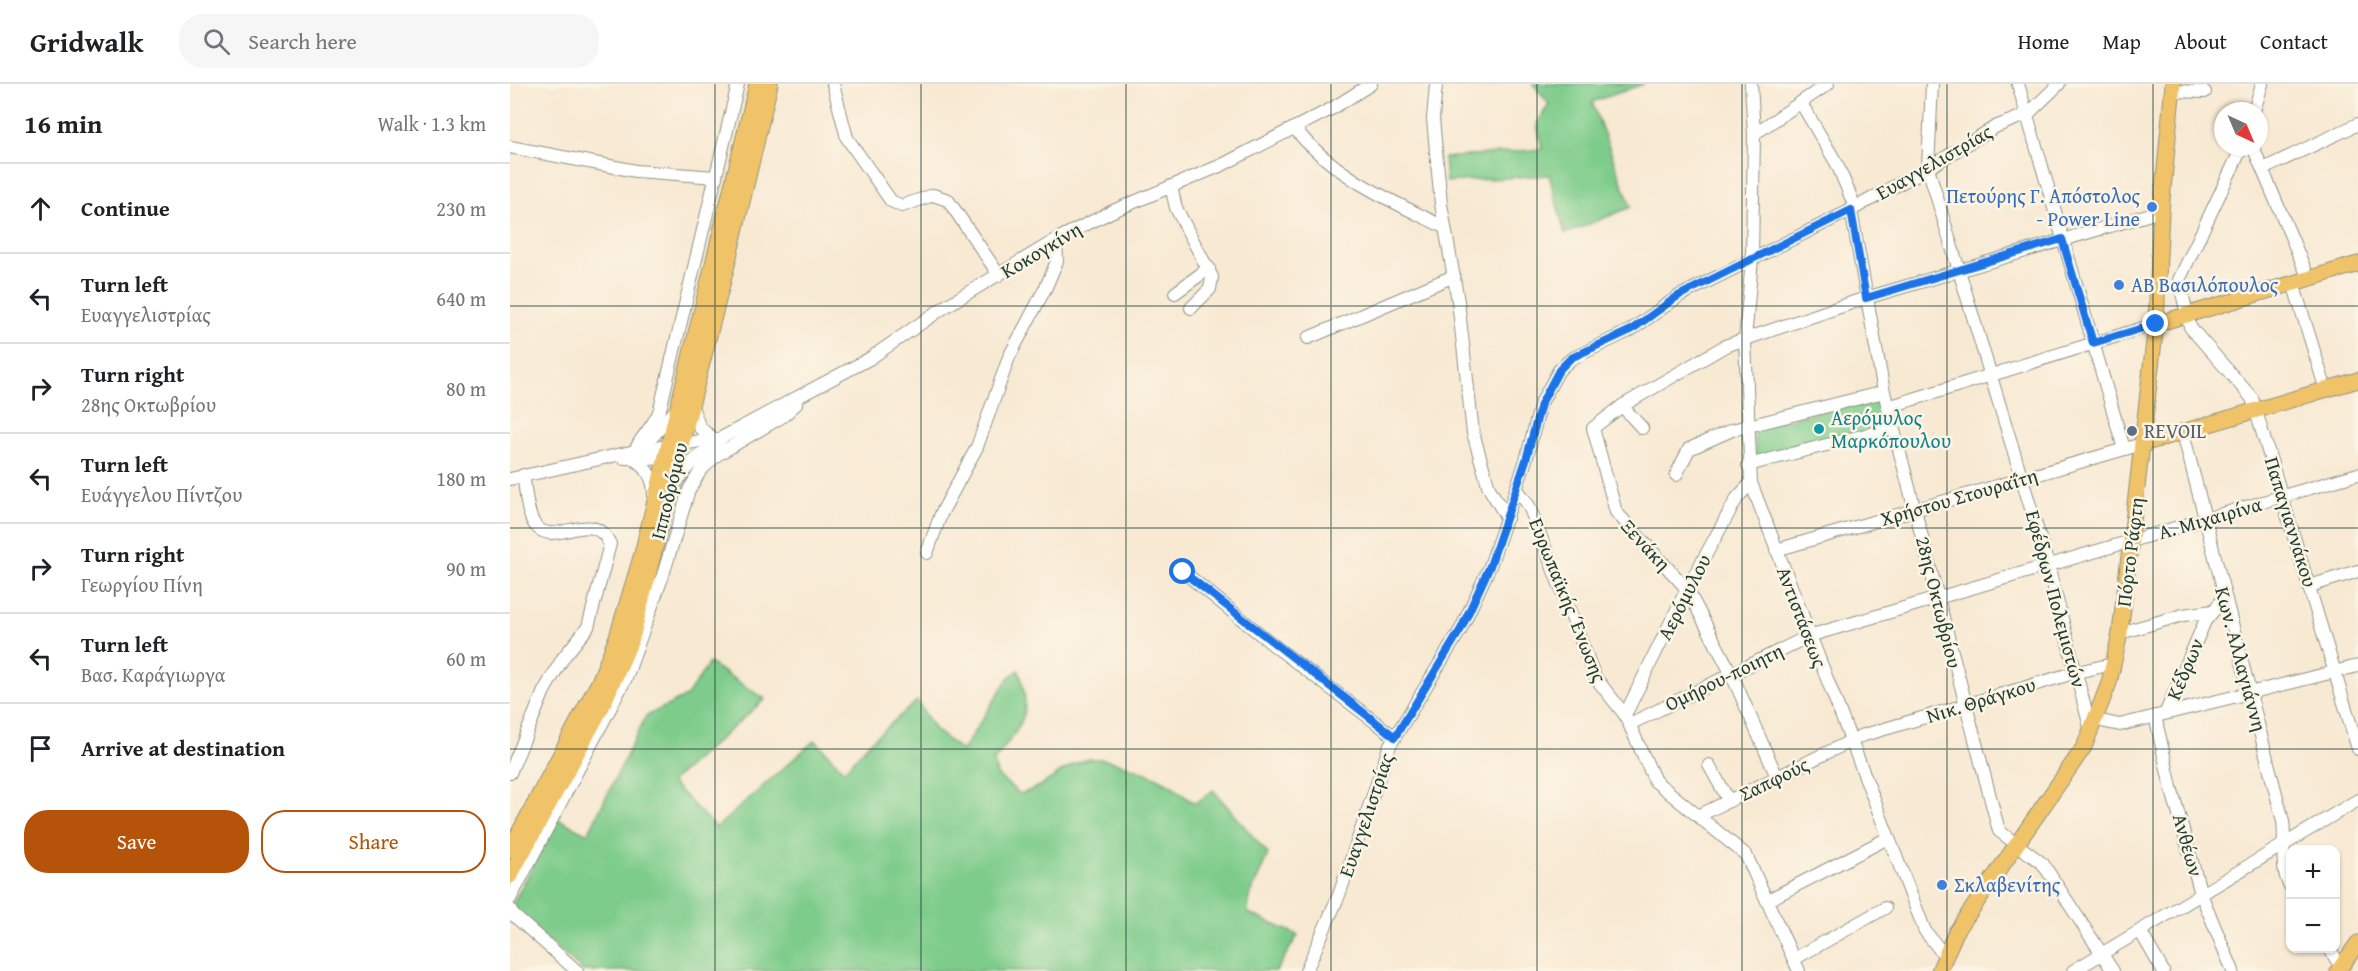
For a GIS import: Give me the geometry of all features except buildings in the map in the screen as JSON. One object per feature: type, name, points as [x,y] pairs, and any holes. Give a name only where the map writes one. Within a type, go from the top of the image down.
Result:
[{"type":"main road","name":"Ιπποδρόμου","points":[[510,876],[602,707],[623,661],[640,610],[671,453],[675,410],[706,296],[757,84]]},
{"type":"main road","name":"Ιπποδρόμου","points":[[671,453],[691,403],[770,84]]},
{"type":"main road","name":"Πόρτο Ράφτη","points":[[1939,971],[1944,954],[1956,932],[2094,726],[2113,664],[2120,633],[2156,324],[2162,211],[2173,88]]},
{"type":"main road","points":[[2156,324],[2358,264]]},
{"type":"main road","points":[[2142,444],[2358,380]]},
{"type":"main road","name":"Ιπποδρόμου","points":[[510,850],[599,682],[661,496]]},
{"type":"main road","points":[[2340,969],[2358,943]]},
{"type":"street","points":[[634,455],[639,442],[652,428],[660,409],[738,84]]},
{"type":"street","points":[[833,84],[847,138],[891,201],[902,206],[933,195],[948,200],[999,275]]},
{"type":"street","name":"Κοκογκίνη","points":[[718,438],[869,358],[924,320],[1095,219],[1222,165],[1294,128],[1371,84]]},
{"type":"street","points":[[1436,84],[1433,119],[1444,227],[1454,276],[1473,433],[1489,488],[1507,518]]},
{"type":"street","name":"Αντιστάσεως","points":[[1751,84],[1754,134],[1752,259],[1745,339],[1748,465],[1751,483],[1925,931],[1944,954]]},
{"type":"street","points":[[1754,134],[1828,84]]},
{"type":"street","name":"Εφέδρων Πολεμιστών","points":[[1932,84],[1928,168],[1989,375],[2049,565],[2077,672],[2094,726]]},
{"type":"street","points":[[2018,84],[2124,449]]},
{"type":"street","name":"Ευαγγελιστρίας","points":[[1306,971],[1339,895],[1390,745],[1461,629],[1490,566],[1517,489],[1544,396],[1559,370],[1571,358],[1631,330],[1678,296],[1853,208],[1928,168],[1986,132],[2028,114],[2059,84]]},
{"type":"street","points":[[2257,102],[2262,84]]},
{"type":"street","points":[[2173,88],[2205,92]]},
{"type":"street","name":"28ης Οκτωβρίου","points":[[1801,103],[1837,164],[1853,208],[1866,298],[1884,392],[1999,831],[2043,864],[2113,971]]},
{"type":"street","points":[[2263,169],[2352,127]]},
{"type":"street","points":[[1294,128],[1319,156],[1345,175],[1444,227]]},
{"type":"street","points":[[510,147],[636,171],[716,177]]},
{"type":"street","points":[[2157,284],[2179,280],[2238,156]]},
{"type":"street","points":[[2257,156],[2309,279]]},
{"type":"street","points":[[1170,186],[1176,208],[1209,268],[1213,282],[1191,308]]},
{"type":"street","points":[[1642,428],[1622,406],[1725,346],[1866,298],[2162,211]]},
{"type":"street","points":[[927,553],[941,514],[977,447],[1009,357],[1057,261],[1056,241]]},
{"type":"street","points":[[1175,293],[1209,268]]},
{"type":"street","points":[[1308,338],[1454,276]]},
{"type":"street","name":"Παπαγιαννάκου","points":[[2179,280],[2190,327],[2252,398],[2257,411],[2358,748]]},
{"type":"street","points":[[2293,283],[2326,390]]},
{"type":"street","points":[[1888,407],[2156,324]]},
{"type":"street","points":[[510,899],[626,678],[663,575],[689,490],[701,470],[717,455],[783,416],[810,391]]},
{"type":"street","points":[[1676,475],[1689,449],[1747,426],[1884,392]]},
{"type":"street","points":[[691,403],[700,428],[718,438]]},
{"type":"street","name":"Ξενάκη","points":[[1622,406],[1593,428],[1616,512],[1687,589],[1731,673],[1777,777]]},
{"type":"street","points":[[634,455],[658,434],[675,410]]},
{"type":"street","points":[[1748,465],[1893,428]]},
{"type":"street","name":"Κων. Αλλαγιάννη","points":[[2183,433],[2283,821],[2286,844],[2283,868],[2286,876]]},
{"type":"street","points":[[634,455],[648,470],[661,496],[718,438]]},
{"type":"street","points":[[671,453],[718,438]]},
{"type":"street","name":"Χρήστου Στουραΐτη","points":[[1776,550],[2142,444]]},
{"type":"street","points":[[510,479],[613,457],[705,450]]},
{"type":"street","name":"Α. Μιχαιρίνα","points":[[2131,542],[2358,474]]},
{"type":"street","points":[[510,773],[544,692],[563,658],[588,627],[610,544],[604,532],[594,526],[545,532],[536,527],[531,517],[523,475]]},
{"type":"street","name":"Αερόμυλου","points":[[1628,720],[1687,589],[1737,498],[1751,483]]},
{"type":"street","name":"Ευρωπαϊκής Ένωσης","points":[[1517,489],[1530,506],[1595,676],[1628,720],[1655,781],[1742,849],[1768,900],[1796,965]]},
{"type":"street","name":"Ομήρου-ποιητη","points":[[1628,720],[1809,636],[2131,542]]},
{"type":"street","points":[[1180,569],[1276,647],[1395,737]]},
{"type":"street","points":[[2310,586],[2358,572]]},
{"type":"street","name":"Κέδρων","points":[[2161,714],[2205,621],[2224,598]]},
{"type":"street","points":[[2120,633],[2183,615],[2213,611]]},
{"type":"street","name":"Νικ. Θράγκου","points":[[1850,742],[1869,733],[2077,672],[2113,664]]},
{"type":"street","points":[[2094,726],[2120,725],[2358,666]]},
{"type":"street","name":"Ανθέων","points":[[2161,714],[2171,787],[2201,894],[2233,971]]},
{"type":"street","name":"Σαπφούς","points":[[1698,816],[1850,742]]},
{"type":"street","points":[[1709,765],[1729,801]]},
{"type":"street","points":[[2073,971],[2358,800]]},
{"type":"street","points":[[1768,900],[1888,838]]},
{"type":"street","points":[[1796,965],[1885,908]]},
{"type":"street","points":[[510,909],[512,914],[577,971]]},
{"type":"street","points":[[2140,931],[2163,971]]},
{"type":"street","points":[[2332,953],[2340,969]]},
{"type":"green space","points":[[1533,84],[1644,84],[1592,102],[1631,207],[1565,234],[1549,175],[1446,182],[1444,158],[1542,149],[1537,124],[1549,104]]},
{"type":"green space","points":[[1880,396],[1888,427],[1756,460],[1754,428]]},
{"type":"green space","points":[[709,663],[765,699],[671,782],[716,828],[815,740],[844,771],[869,743],[917,701],[935,730],[962,751],[1009,677],[1019,670],[1025,709],[1018,728],[994,761],[997,775],[1020,794],[1037,787],[1076,763],[1094,759],[1116,762],[1151,775],[1169,784],[1196,803],[1213,790],[1268,854],[1249,898],[1248,913],[1298,935],[1276,971],[583,971],[516,913],[513,903],[558,819],[588,834],[646,716],[687,696]]},
{"type":"place","name":"Πετούρης Γ. Απόστολος - Power Line","points":[[2152,207]]},
{"type":"place","name":"ΑΒ Βασιλόπουλος","points":[[2119,285]]},
{"type":"place","name":"Αερόμυλος Μαρκόπουλου","points":[[1819,429]]},
{"type":"place","name":"REVOIL","points":[[2132,431]]},
{"type":"place","name":"Σκλαβενίτης","points":[[1942,885]]},
{"type":"route","points":[[1183,572],[1276,647],[1395,737],[1461,629],[1490,566],[1517,489],[1541,404],[1559,370],[1571,358],[1631,330],[1678,296],[1851,210],[1866,298],[2062,239],[2093,343],[2156,324]]}]
